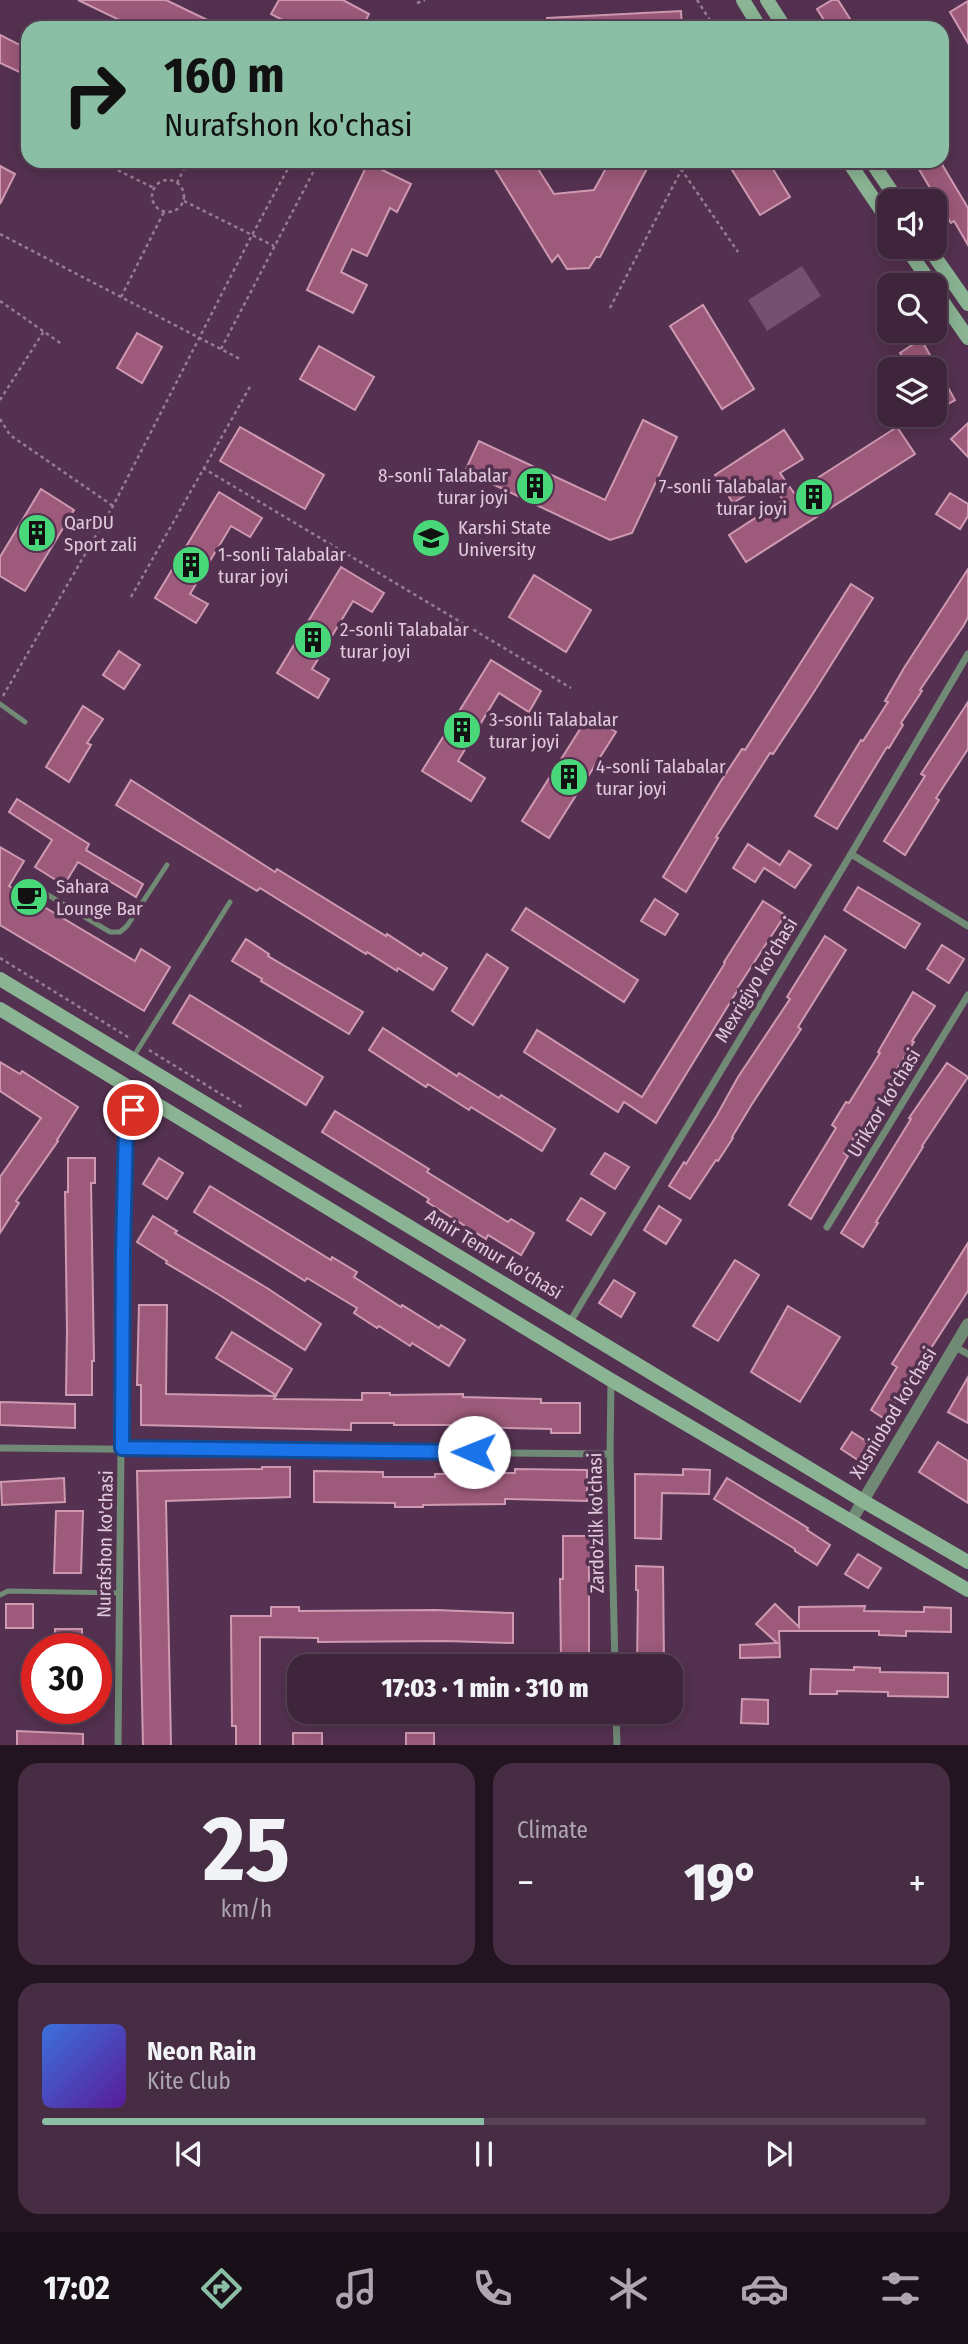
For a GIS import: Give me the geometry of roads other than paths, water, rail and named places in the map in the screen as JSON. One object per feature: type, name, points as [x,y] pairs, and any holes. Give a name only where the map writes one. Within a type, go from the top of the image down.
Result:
[{"type":"main road","points":[[743,0],[756,21]]},
{"type":"main road","points":[[767,0],[780,21]]},
{"type":"main road","points":[[853,168],[877,204]]},
{"type":"main road","points":[[876,168],[890,189]]},
{"type":"main road","points":[[936,259],[968,304]]},
{"type":"main road","points":[[947,307],[968,338]]},
{"type":"main road","name":"Amir Temur ko'chasi","points":[[0,979],[968,1562]]},
{"type":"main road","points":[[0,1009],[611,1380],[968,1590]]},
{"type":"street","name":"Mexrigiyo ko'chasi","points":[[570,1322],[968,654]]},
{"type":"street","points":[[851,854],[968,926]]},
{"type":"street","name":"Urikzor ko'chasi","points":[[827,1227],[968,995]]},
{"type":"street","name":"Nurafshon ko'chasi","points":[[118,1745],[126,1126],[140,1095]]},
{"type":"street","name":"Xusniobod ko'chasi","points":[[851,1521],[968,1324]]},
{"type":"street","points":[[955,1347],[968,1354]]},
{"type":"street","name":"Zardo'zlik ko'chasi","points":[[611,1380],[615,1654]]},
{"type":"street","points":[[0,1448],[610,1454]]},
{"type":"street","points":[[616,1724],[617,1745]]},
{"type":"lane","points":[[0,703],[25,722]]},
{"type":"lane","points":[[43,892],[110,932],[120,933],[128,926],[167,865]]},
{"type":"lane","points":[[132,1059],[230,902]]},
{"type":"lane","points":[[0,1595],[8,1591],[120,1592]]},
{"type":"place","name":"8-sonli Talabalar turar joyi","points":[[535,486]]},
{"type":"place","name":"7-sonli Talabalar turar joyi","points":[[814,497]]},
{"type":"place","name":"QarDU Sport zali","points":[[37,533]]},
{"type":"place","name":"Karshi State University","points":[[431,538]]},
{"type":"place","name":"1-sonli Talabalar turar joyi","points":[[191,565]]},
{"type":"place","name":"2-sonli Talabalar turar joyi","points":[[313,640]]},
{"type":"place","name":"3-sonli Talabalar turar joyi","points":[[462,730]]},
{"type":"place","name":"4-sonli Talabalar turar joyi","points":[[569,777]]},
{"type":"place","name":"Sahara Lounge Bar","points":[[29,897]]}]
